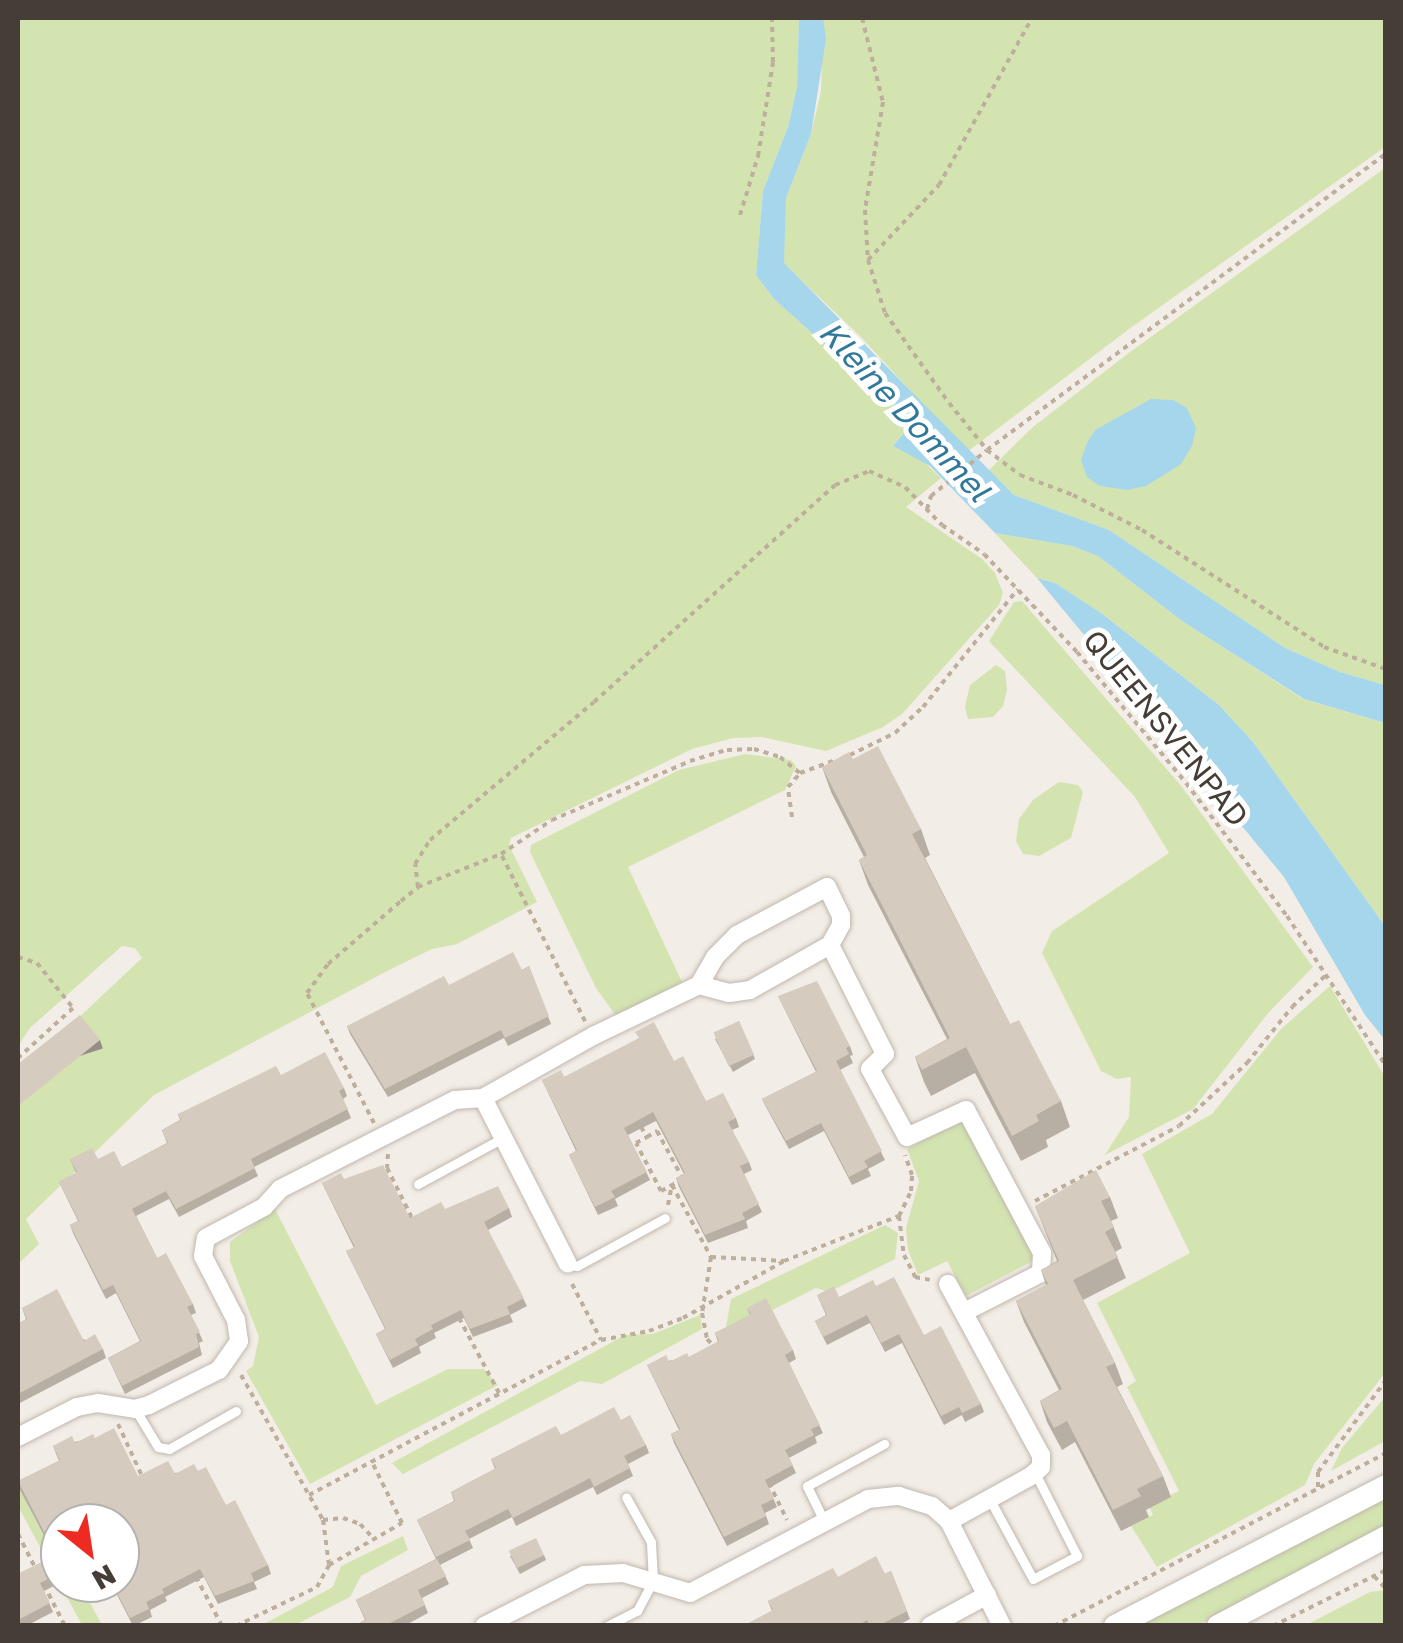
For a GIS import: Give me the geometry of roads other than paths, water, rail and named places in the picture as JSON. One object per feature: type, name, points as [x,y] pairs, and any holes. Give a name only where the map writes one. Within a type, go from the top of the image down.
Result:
[{"type":"street","points":[[18,1437],[77,1407],[98,1403],[127,1408],[219,1370],[231,1358],[239,1341],[236,1320],[203,1256],[206,1238],[264,1207],[280,1189],[455,1100],[483,1098],[593,1036],[699,986],[715,957],[737,935],[827,887],[841,916],[841,925],[830,945],[750,990],[729,993],[699,986]]},
{"type":"street","points":[[830,945],[885,1054],[870,1069],[907,1137],[966,1110],[1022,1207],[1042,1253],[1040,1273],[964,1312]]},
{"type":"street","points":[[483,1098],[568,1264]]},
{"type":"street","points":[[948,1284],[1041,1455],[1041,1468],[1035,1473],[949,1521]]},
{"type":"street","points":[[1115,1626],[1386,1486]]},
{"type":"street","points":[[484,1626],[584,1574],[624,1574],[690,1593],[868,1499],[899,1496],[932,1506],[949,1521],[1002,1626]]},
{"type":"street","points":[[1218,1626],[1386,1537]]},
{"type":"street","points":[[930,1626],[986,1595]]},
{"type":"lane","points":[[418,1184],[501,1139]]},
{"type":"lane","points":[[568,1264],[577,1266],[665,1218]]},
{"type":"lane","points":[[127,1408],[158,1446],[170,1449],[236,1412]]},
{"type":"lane","points":[[825,1524],[806,1486],[884,1444]]},
{"type":"lane","points":[[990,1498],[1033,1579],[1077,1556],[1035,1473]]},
{"type":"lane","points":[[607,1626],[637,1610],[653,1581],[652,1542],[626,1497]]},
{"type":"water","name":"Kleine Dommel","points":[[799,18],[823,18],[826,39],[811,134],[786,198],[784,263],[1014,495],[1109,530],[1285,648],[1340,672],[1385,685],[1385,723],[1304,699],[1182,621],[1098,556],[1072,546],[995,533],[930,466],[893,446],[904,433],[905,416],[774,299],[756,275],[763,191],[788,127],[797,87]]},
{"type":"water","points":[[1151,399],[1173,400],[1187,408],[1196,428],[1192,446],[1181,464],[1146,486],[1127,490],[1100,486],[1087,477],[1081,460],[1095,430]]},
{"type":"water","points":[[1037,578],[1055,583],[1101,613],[1219,705],[1253,742],[1385,926],[1385,1040],[1365,1015],[1284,877]]}]
